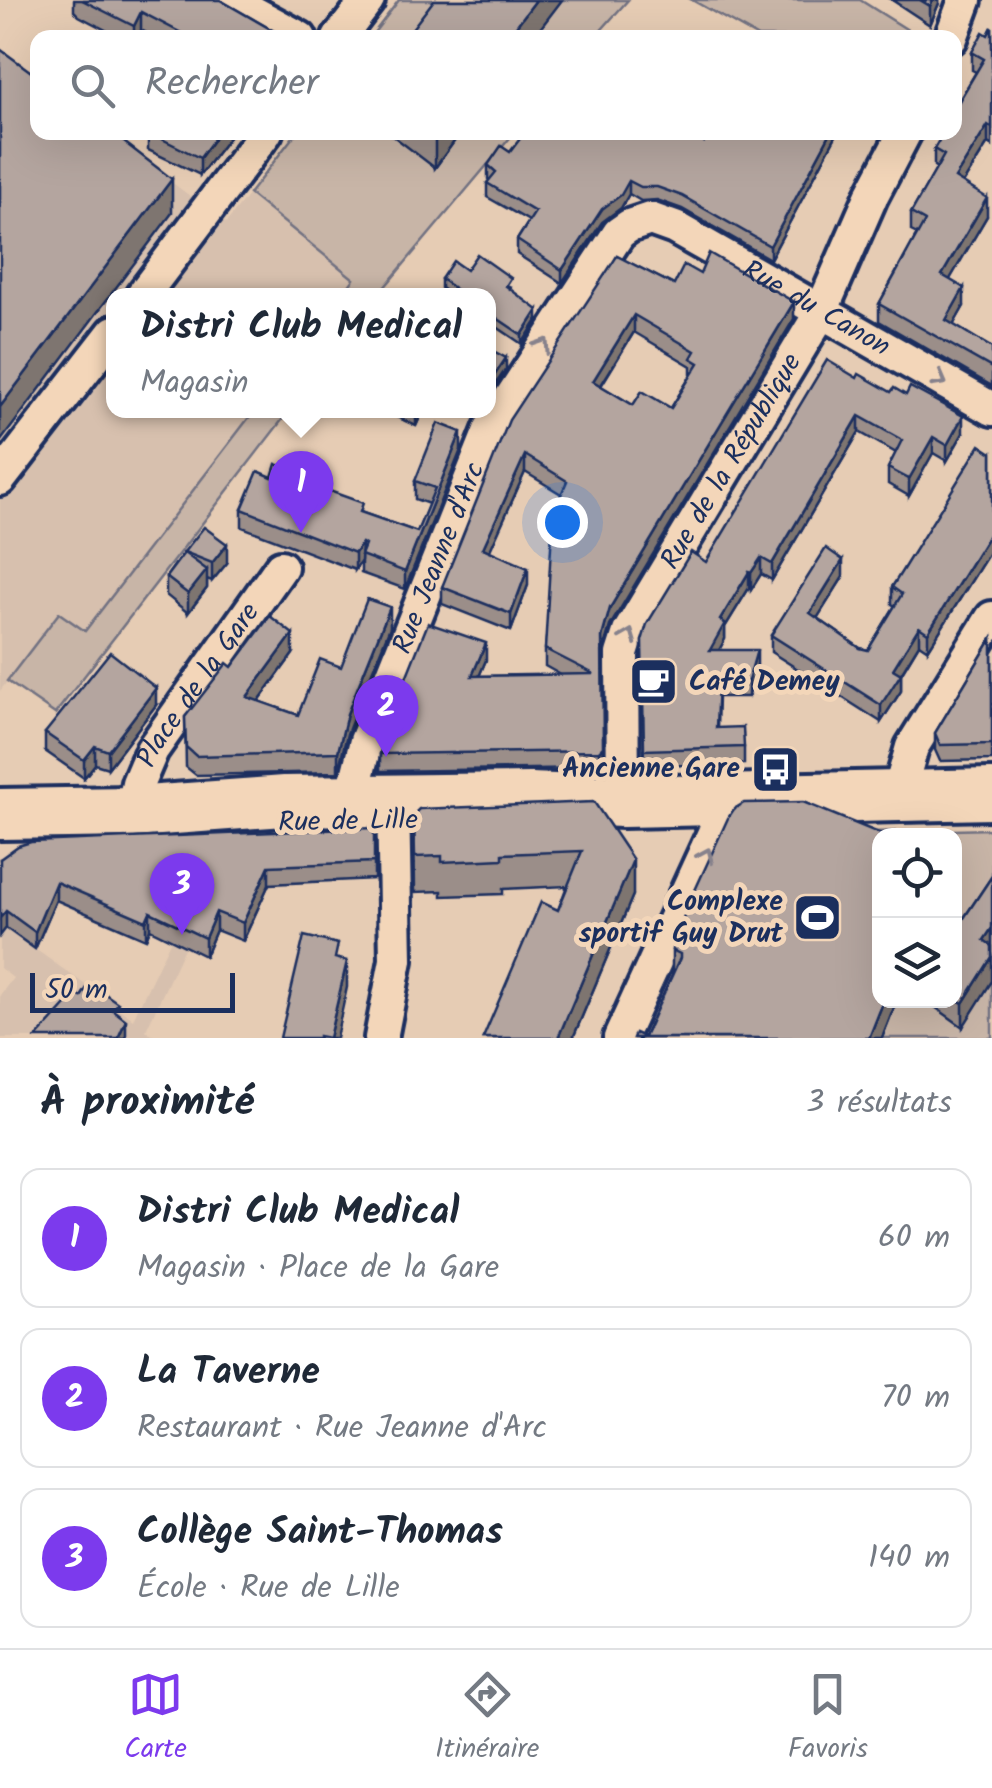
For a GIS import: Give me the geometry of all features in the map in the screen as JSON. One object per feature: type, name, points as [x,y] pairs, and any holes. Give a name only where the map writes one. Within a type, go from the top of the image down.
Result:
[{"type":"main road","name":"Rue de Lille","points":[[3,820],[242,803],[374,810],[530,798],[623,802],[992,794]]},
{"type":"street","points":[[230,0],[285,30]]},
{"type":"street","points":[[345,30],[368,0]]},
{"type":"street","points":[[954,30],[965,0]]},
{"type":"street","points":[[148,288],[260,140]]},
{"type":"street","name":"Rue de la République","points":[[623,802],[622,654],[629,632],[820,314],[901,140]]},
{"type":"street","name":"Rue du Canon","points":[[640,221],[650,219],[674,228],[992,410]]},
{"type":"street","name":"Rue Jeanne d'Arc","points":[[381,1038],[396,960],[374,810],[358,770],[366,741],[484,440],[610,244],[628,226],[640,221]]},
{"type":"street","points":[[0,479],[106,342]]},
{"type":"street","name":"Place de la Gare","points":[[132,812],[138,783],[152,750],[281,567]]},
{"type":"street","points":[[898,796],[912,747],[992,618]]},
{"type":"street","points":[[620,1038],[729,800]]},
{"type":"shaded area","points":[[399,0],[628,0],[601,30],[376,30]]},
{"type":"shaded area","points":[[692,0],[860,0],[908,30],[746,30]]},
{"type":"shaded area","points":[[0,53],[30,115],[30,140],[115,140],[226,223],[249,194],[355,279],[348,288],[106,288],[106,418],[249,418],[84,631],[59,613],[0,691]]},
{"type":"shaded area","points":[[291,140],[508,140],[384,288],[347,288],[354,279],[249,194]]},
{"type":"shaded area","points":[[249,418],[284,418],[55,714],[7,681],[59,613],[85,631]]},
{"type":"shaded area","name":"Complexe sportif Guy Drut","points":[[992,829],[992,1038],[709,1038],[789,834],[872,832],[872,1008],[962,1008],[962,830]]},
{"type":"shaded area","points":[[183,914],[197,920],[146,1030],[156,1038],[0,1038],[0,995],[13,978],[0,968],[0,924],[133,1019]]},
{"type":"building","points":[[82,0],[220,0],[272,30],[176,30],[141,12],[134,26]]},
{"type":"building","points":[[434,0],[536,0],[513,30],[411,30]]},
{"type":"building","points":[[992,27],[992,128],[988,125],[955,178],[987,198],[942,275],[964,288],[946,320],[992,348],[992,368],[879,304],[925,221],[911,213],[944,155],[934,149],[939,140],[962,140],[962,96],[984,59],[972,52],[983,32],[988,35]]},
{"type":"building","points":[[0,49],[30,71],[30,140],[121,140],[172,179],[0,407]]},
{"type":"building","points":[[164,140],[213,140],[200,158]]},
{"type":"building","points":[[519,140],[827,140],[770,246],[682,196],[629,181],[621,195],[602,209],[562,270],[517,240],[535,212],[487,183],[496,172],[488,165],[501,146],[510,152]]},
{"type":"building","points":[[709,253],[794,302],[610,608],[602,637],[603,747],[599,751],[380,754],[385,730],[428,623],[486,643],[472,676],[594,674],[545,649],[553,513],[567,481],[525,455],[483,548],[528,568],[511,614],[442,587],[509,420],[617,256],[674,285],[684,265],[700,274]],"holes":[[[634,315],[695,351],[691,358],[699,363],[671,408],[642,391],[633,405],[593,381]]]},
{"type":"building","points":[[477,254],[511,278],[506,286],[538,310],[522,335],[496,317],[496,288],[454,288],[441,279],[453,261],[466,270]]},
{"type":"building","points":[[496,352],[506,358],[496,373]]},
{"type":"building","points":[[827,360],[891,392],[894,388],[906,395],[910,387],[963,416],[947,445],[933,437],[909,479],[888,468],[902,440],[859,416],[772,564],[761,558],[720,620],[725,623],[710,650],[757,650],[748,681],[718,681],[716,728],[743,727],[744,747],[644,750],[642,641],[647,624],[691,552],[706,562]]},
{"type":"building","points":[[438,423],[461,432],[405,572],[361,555],[365,545],[362,543],[355,553],[242,509],[258,471],[272,477],[276,464],[324,482],[321,488],[363,503],[360,512],[417,532],[435,488],[415,481]]},
{"type":"building","points":[[980,445],[992,453],[992,530],[928,633],[919,627],[893,669],[901,674],[881,705],[771,635],[826,548],[843,560],[810,613],[868,650],[902,594],[892,587]]},
{"type":"building","points":[[204,527],[227,544],[212,563],[184,552]]},
{"type":"building","points":[[184,553],[207,570],[188,594],[166,577]]},
{"type":"building","points":[[367,599],[390,607],[347,714],[338,752],[196,756],[186,747],[185,717],[227,663],[232,667],[270,616],[293,634],[247,697],[298,715],[320,659],[341,667]]},
{"type":"building","points":[[992,638],[992,744],[940,745],[935,733]]},
{"type":"building","points":[[110,652],[156,688],[108,751],[95,746],[84,760],[45,733]]},
{"type":"building","points":[[594,802],[633,860],[558,1038],[483,1038],[541,902],[558,910],[582,851],[503,854],[503,859],[442,862],[442,856],[415,857],[414,814],[419,809]]},
{"type":"building","points":[[803,802],[872,830],[872,1008],[881,1008],[869,1038],[633,1038],[635,1033],[644,1037],[680,958],[672,950],[686,910],[728,818],[744,803]]},
{"type":"building","points":[[374,828],[374,862],[269,866],[243,923],[216,912],[205,938],[150,912],[146,921],[56,882],[35,932],[6,911],[0,918],[0,859],[31,842]]},
{"type":"building","points":[[992,876],[992,928],[984,940],[992,946],[992,957],[963,1003],[962,1002],[962,921]]},
{"type":"building","points":[[304,936],[338,944],[335,958],[347,961],[329,1038],[280,1038]]},
{"type":"building","points":[[90,983],[118,1003],[113,1010],[126,1020],[118,1038],[36,1038],[76,994],[81,997]]},
{"type":"place","name":"Distri Club Medical","points":[[301,533]]},
{"type":"place","name":"Café Demey","points":[[654,682]]},
{"type":"place","name":"La Taverne","points":[[386,757]]},
{"type":"place","name":"Ancienne Gare","points":[[775,769]]},
{"type":"place","name":"Complexe sportif Guy Drut","points":[[818,918]]},
{"type":"place","name":"Collège Saint-Thomas","points":[[182,935]]}]
